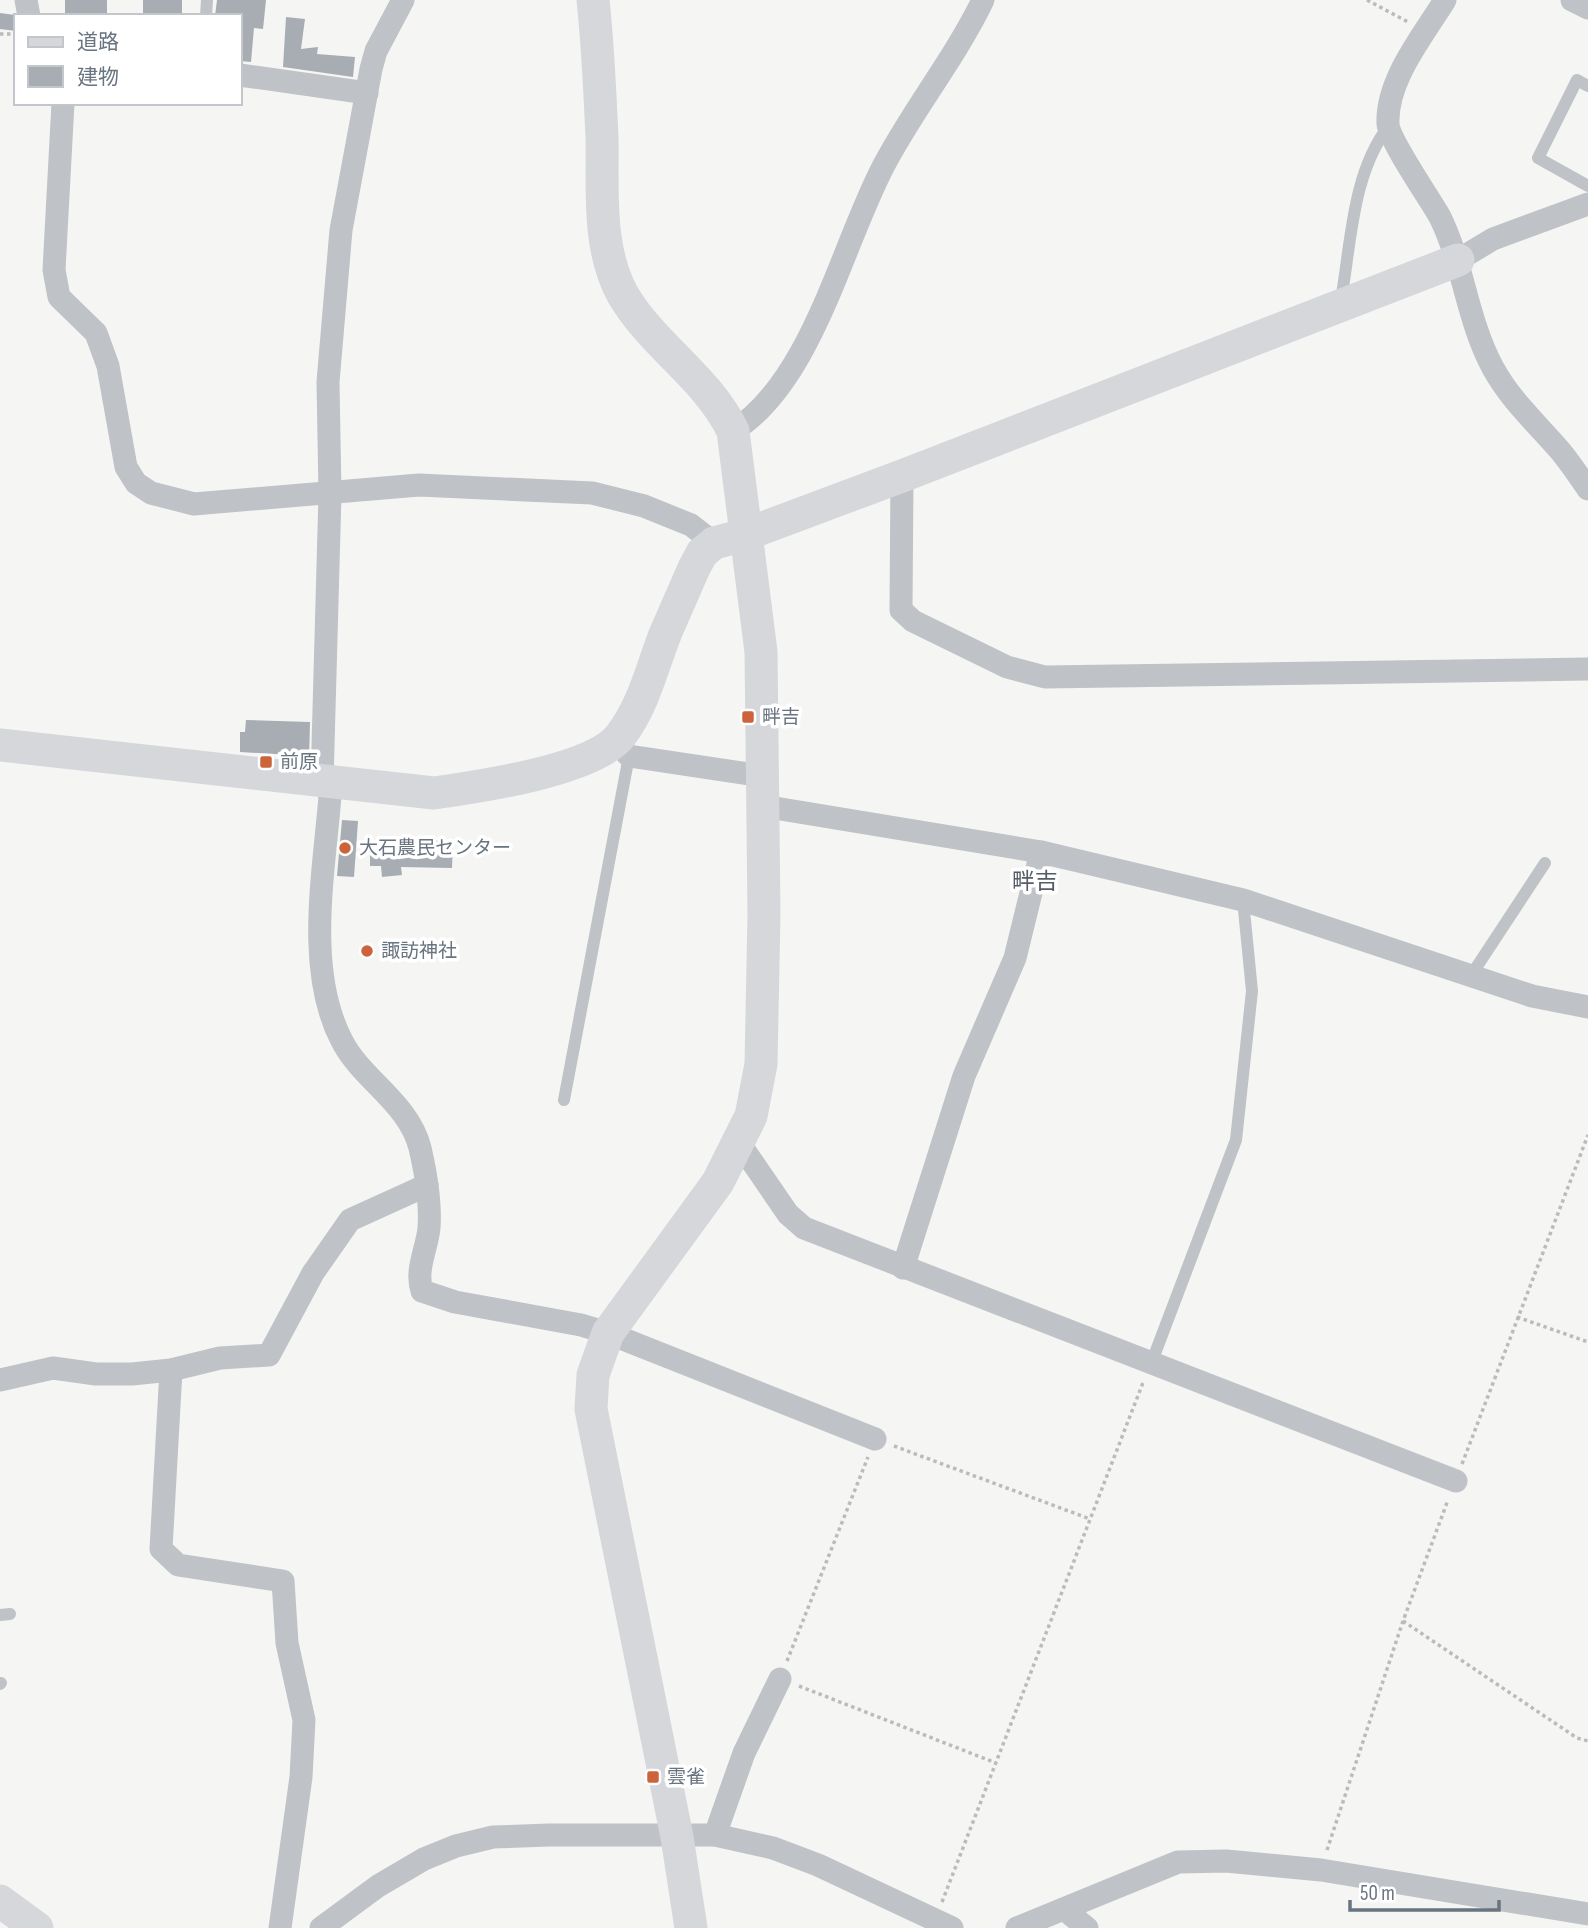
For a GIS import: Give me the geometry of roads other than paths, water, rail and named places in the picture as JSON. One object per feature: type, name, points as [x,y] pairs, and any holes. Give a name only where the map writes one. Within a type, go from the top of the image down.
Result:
[{"type":"street","points":[[403,0],[376,51],[367,93],[337,265],[328,382],[330,494],[327,782],[319,932],[322,972],[331,1017],[343,1043],[360,1068],[399,1109],[419,1144],[430,1206],[428,1231],[420,1264],[422,1291],[455,1302],[581,1325],[875,1439]]},
{"type":"street","points":[[593,0],[599,61],[604,237],[623,294],[645,324],[704,386],[724,412],[733,432],[729,539],[758,620],[763,791],[763,1039],[757,1093],[740,1144],[718,1182],[608,1334],[593,1374],[593,1433],[677,1837],[691,1928]]},
{"type":"street","points":[[733,432],[762,406],[798,358],[817,321],[883,167],[983,0]]},
{"type":"street","points":[[1445,0],[1405,66],[1392,96],[1388,127],[1440,218],[1458,260],[1471,318],[1493,368],[1521,410],[1558,448],[1588,489]]},
{"type":"street","points":[[1572,0],[1588,8]]},
{"type":"street","points":[[242,75],[367,93]]},
{"type":"street","points":[[63,105],[54,270],[59,297],[96,333],[108,366],[126,467],[136,483],[164,499],[194,503],[419,485],[592,493],[656,511],[729,539]]},
{"type":"street","points":[[622,749],[702,553],[729,539],[902,476],[1458,260],[1493,239],[1588,204]]},
{"type":"street","points":[[902,476],[901,610],[913,621],[1007,667],[1045,677],[1588,669]]},
{"type":"street","points":[[0,744],[434,793],[473,788],[622,749],[763,791],[1041,852],[1242,900],[1470,977],[1532,996],[1588,1007]]},
{"type":"street","points":[[903,1268],[964,1076],[1015,958],[1041,852]]},
{"type":"street","points":[[740,1144],[788,1213],[804,1228],[1455,1481]]},
{"type":"street","points":[[0,1380],[53,1368],[96,1374],[171,1370],[220,1358],[269,1355],[313,1273],[350,1220],[427,1185]]},
{"type":"street","points":[[171,1370],[161,1549],[178,1565],[283,1581],[287,1643],[304,1720],[301,1777],[280,1928]]},
{"type":"street","points":[[715,1835],[744,1753],[780,1679]]},
{"type":"street","points":[[321,1928],[389,1879],[424,1859],[456,1846],[493,1838],[549,1835],[715,1835],[774,1848],[818,1865],[944,1924]]},
{"type":"street","points":[[1017,1928],[1178,1862],[1226,1861],[1321,1870],[1588,1914]]},
{"type":"street","points":[[0,1901],[37,1928]]},
{"type":"street","points":[[1064,1909],[1087,1928]]},
{"type":"lane","points":[[1588,86],[1577,80],[1538,158],[1588,186]]},
{"type":"lane","points":[[1340,306],[1363,174],[1376,143],[1388,127]]},
{"type":"lane","points":[[564,1100],[622,749]]},
{"type":"lane","points":[[1470,977],[1545,863]]},
{"type":"lane","points":[[1151,1364],[1236,1140],[1252,991],[1242,900]]},
{"type":"place","name":"畔吉","points":[[748,717]]},
{"type":"place","name":"前原","points":[[266,762]]},
{"type":"place","name":"大石農民センター","points":[[345,848]]},
{"type":"place","name":"諏訪神社","points":[[367,951]]},
{"type":"place","name":"雲雀","points":[[653,1777]]},
{"type":"district","name":"畔吉","points":[[1035,882]]}]
